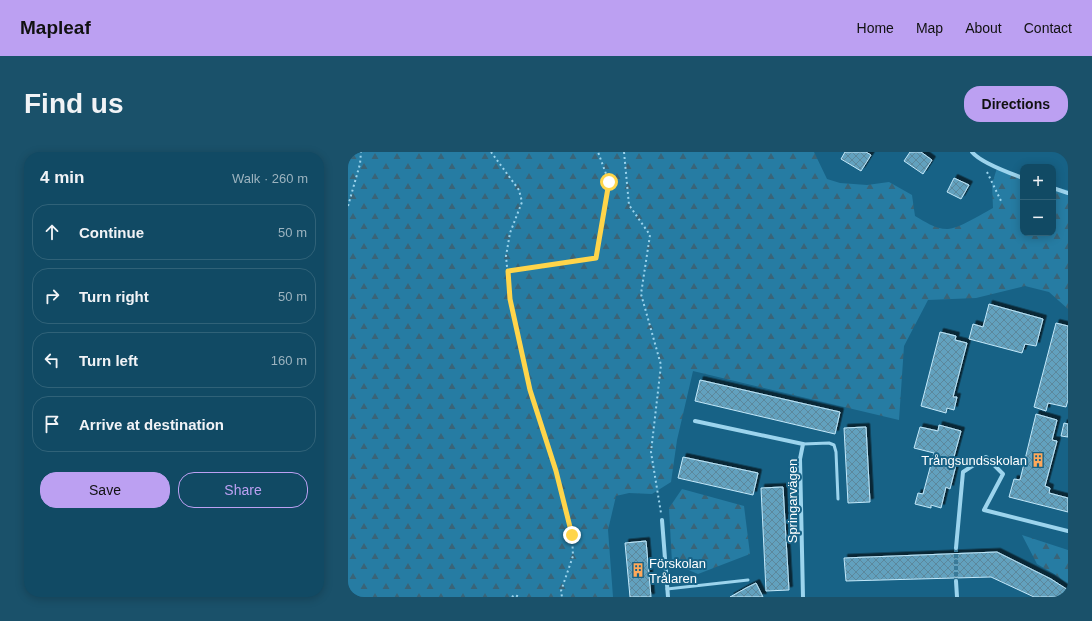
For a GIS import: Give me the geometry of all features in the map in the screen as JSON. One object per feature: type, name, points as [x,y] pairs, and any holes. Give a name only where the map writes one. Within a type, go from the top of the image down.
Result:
[{"type":"street","points":[[972,152],[975,156],[997,168],[1020,177]]},
{"type":"street","points":[[1056,189],[1068,193]]},
{"type":"street","name":"Springarvägen","points":[[695,421],[803,444],[800,459],[803,597]]},
{"type":"street","points":[[956,548],[962,472],[986,457],[1003,474],[984,510],[1068,531]]},
{"type":"street","points":[[662,520],[668,597]]},
{"type":"street","points":[[956,580],[957,597]]},
{"type":"lane","points":[[803,444],[829,443],[834,445],[836,452],[838,499]]},
{"type":"lane","points":[[667,589],[748,580]]},
{"type":"path","points":[[348,206],[360,164],[361,152]]},
{"type":"path","points":[[491,152],[519,190],[522,202],[510,233],[506,256],[510,299],[530,390],[556,471],[572,535],[573,556],[561,591],[562,597]]},
{"type":"path","points":[[508,271],[596,258],[609,182],[598,152]]},
{"type":"path","points":[[624,152],[629,205],[650,235],[641,294],[661,365],[651,452],[662,520]]},
{"type":"path","points":[[987,172],[1002,203]]},
{"type":"path","points":[[512,597],[514,595],[520,597]]},
{"type":"green space","points":[[348,152],[814,152],[827,179],[840,183],[867,185],[889,182],[912,195],[915,216],[943,229],[957,227],[993,208],[992,184],[997,168],[1020,177],[1020,236],[1056,236],[1056,188],[1068,190],[1068,309],[1049,292],[1025,286],[976,298],[928,300],[904,346],[899,420],[693,371],[677,440],[671,482],[652,494],[629,493],[616,496],[608,530],[613,597],[348,597]]},
{"type":"green space","points":[[682,489],[744,506],[750,554],[698,574],[672,563],[669,508]]},
{"type":"green space","points":[[1022,535],[1068,550],[1068,585],[1056,575],[1037,564]]},
{"type":"building","points":[[845,152],[866,152],[871,155],[861,171],[841,159]]},
{"type":"building","points":[[910,152],[921,152],[932,160],[923,174],[904,161]]},
{"type":"building","points":[[954,178],[969,185],[961,199],[947,192]]},
{"type":"building","points":[[989,304],[1043,319],[1036,346],[1025,344],[1022,353],[969,339],[973,324],[983,327]]},
{"type":"building","points":[[1056,323],[1068,326],[1068,400],[1066,407],[1048,403],[1046,411],[1034,407]]},
{"type":"building","points":[[940,332],[956,336],[955,340],[967,343],[953,397],[957,397],[954,410],[947,408],[946,413],[921,406]]},
{"type":"building","points":[[700,380],[840,412],[835,434],[695,401]]},
{"type":"building","name":"Trångsundsskolan","points":[[1036,414],[1057,420],[1052,440],[1057,441],[1045,486],[1050,488],[1049,493],[1068,498],[1068,512],[1009,497],[1014,479],[1020,480]]},
{"type":"building","points":[[1064,423],[1068,424],[1068,437],[1061,436]]},
{"type":"building","name":"Trångsundsskolan","points":[[939,425],[961,431],[952,464],[956,465],[950,489],[946,487],[941,508],[931,505],[931,508],[915,504],[918,493],[923,494],[934,453],[914,448],[920,427],[938,431]]},
{"type":"building","points":[[866,427],[870,502],[848,503],[844,428]]},
{"type":"building","points":[[683,457],[758,473],[753,495],[678,478]]},
{"type":"building","points":[[783,487],[789,590],[766,591],[761,488]]},
{"type":"building","name":"Förskolan Trålaren","points":[[646,541],[651,597],[630,597],[625,543]]},
{"type":"building","points":[[997,552],[1051,579],[1068,590],[1068,597],[1034,597],[991,577],[846,581],[844,558]]},
{"type":"building","points":[[756,583],[763,597],[730,597],[746,588]]},
{"type":"tunnel","points":[[956,548],[956,581]]},
{"type":"place","name":"Trångsundsskolan","points":[[1038,460]]},
{"type":"place","name":"Förskolan Trålaren","points":[[638,570]]},
{"type":"route","points":[[572,535],[556,471],[530,390],[510,299],[508,271],[596,258],[609,182]]}]
